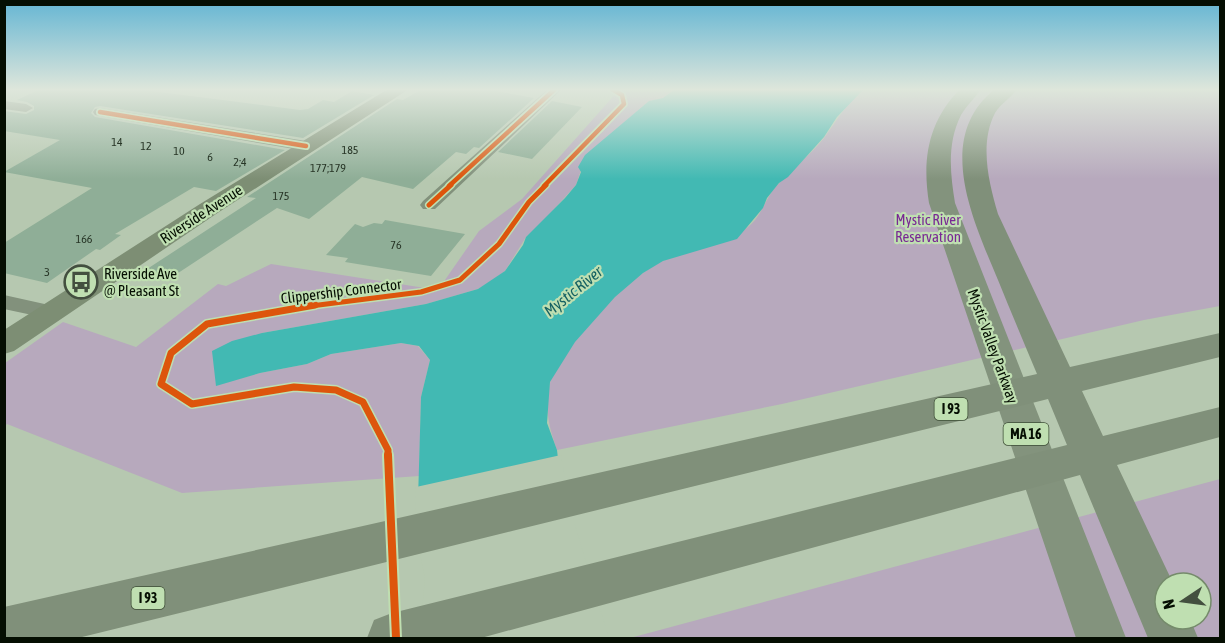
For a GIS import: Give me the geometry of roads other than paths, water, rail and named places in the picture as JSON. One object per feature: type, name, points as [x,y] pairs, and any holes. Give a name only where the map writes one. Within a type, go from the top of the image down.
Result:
[{"type":"highway","points":[[983,119],[975,140],[973,161],[976,186],[984,214],[1173,639]]},
{"type":"highway","name":"I 93","points":[[4,632],[1221,345]]},
{"type":"highway","points":[[392,639],[1221,422]]},
{"type":"main road","name":"Riverside Avenue","points":[[4,344],[351,119]]},
{"type":"main road","name":"Mystic Valley Parkway","points":[[949,119],[943,130],[937,156],[937,178],[947,219],[1101,639]]},
{"type":"street","points":[[142,119],[306,146]]},
{"type":"street","points":[[429,205],[520,119]]},
{"type":"street","points":[[4,302],[51,312]]},
{"type":"water","name":"Mystic River","points":[[628,119],[836,119],[824,137],[788,177],[779,183],[767,198],[763,208],[737,239],[663,261],[643,273],[615,297],[575,342],[550,382],[547,423],[557,450],[559,467],[428,578],[418,500],[421,397],[430,360],[419,346],[401,343],[331,354],[307,364],[260,373],[216,386],[212,351],[232,341],[262,333],[426,304],[478,289],[505,271],[526,237],[576,185],[581,172],[578,167],[585,155]]},
{"type":"place","name":"Riverside Ave @ Pleasant St","points":[[81,282]]},
{"type":"park label","name":"Mystic River Reservation","points":[[928,228]]}]
